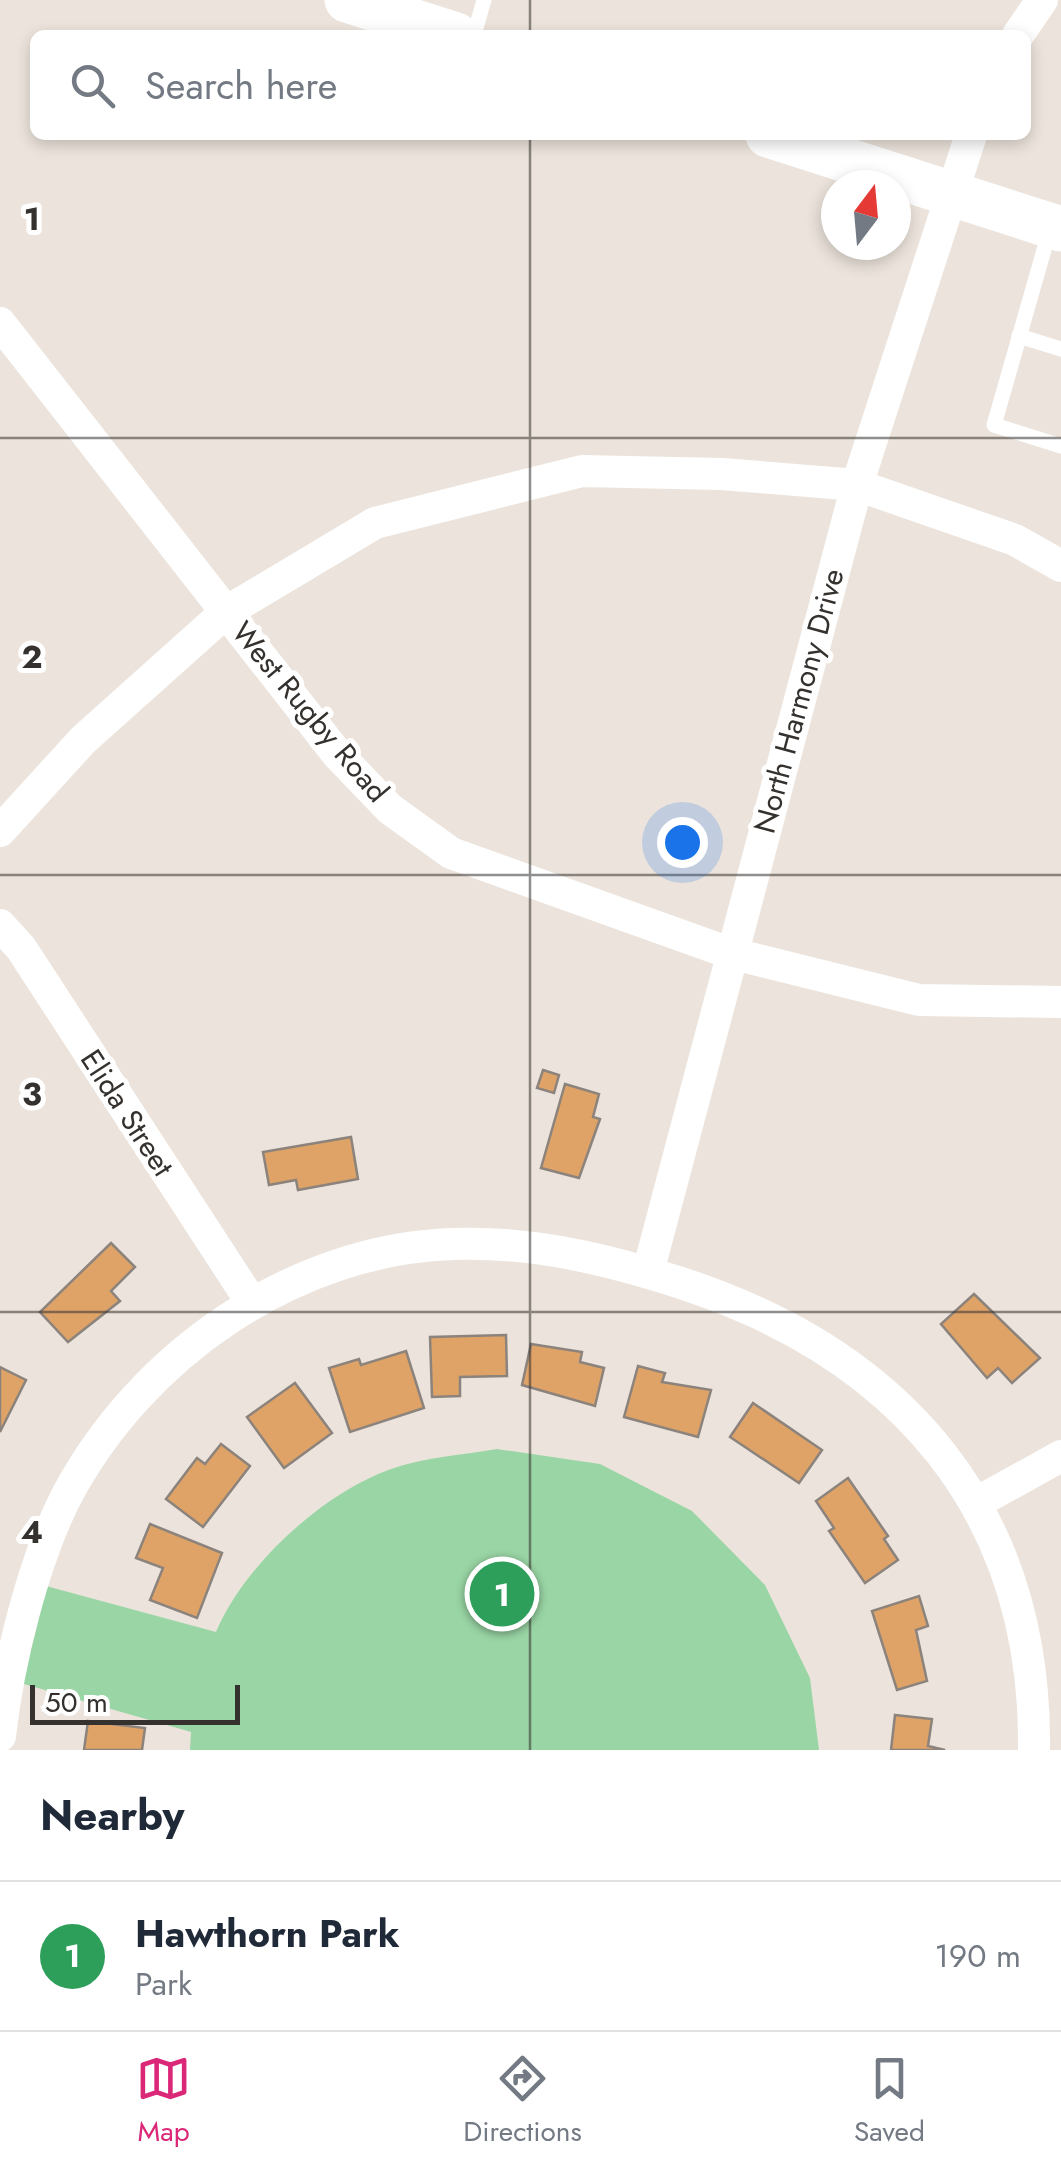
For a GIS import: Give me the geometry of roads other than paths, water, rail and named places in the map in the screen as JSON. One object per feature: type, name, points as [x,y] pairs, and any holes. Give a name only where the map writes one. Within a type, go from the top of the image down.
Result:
[{"type":"main road","points":[[347,0],[440,30]]},
{"type":"main road","points":[[784,140],[1056,227]]},
{"type":"street","points":[[1021,30],[1042,0]]},
{"type":"street","name":"North Harmony Drive","points":[[648,1272],[857,486],[969,140]]},
{"type":"street","name":"West Rugby Road","points":[[0,323],[338,755],[390,809],[451,852],[730,953],[919,1000],[1061,1002]]},
{"type":"street","points":[[0,830],[83,740],[226,612],[375,523],[582,472],[722,474],[857,486],[1015,540],[1061,566]]},
{"type":"street","name":"Elida Street","points":[[0,924],[21,948],[252,1303]]},
{"type":"street","points":[[0,1736],[10,1634],[67,1495],[94,1453],[164,1371],[252,1303],[295,1280],[398,1249],[512,1244],[648,1272],[726,1298],[832,1351],[920,1426],[978,1502],[1011,1578],[1024,1624],[1034,1750]]},
{"type":"street","points":[[978,1502],[1061,1456]]},
{"type":"lane","points":[[475,30],[484,0]]},
{"type":"lane","points":[[1056,227],[994,425],[1061,446]]},
{"type":"lane","points":[[1019,336],[1061,349]]},
{"type":"place","name":"Hawthorn Park","points":[[502,1594]]}]
